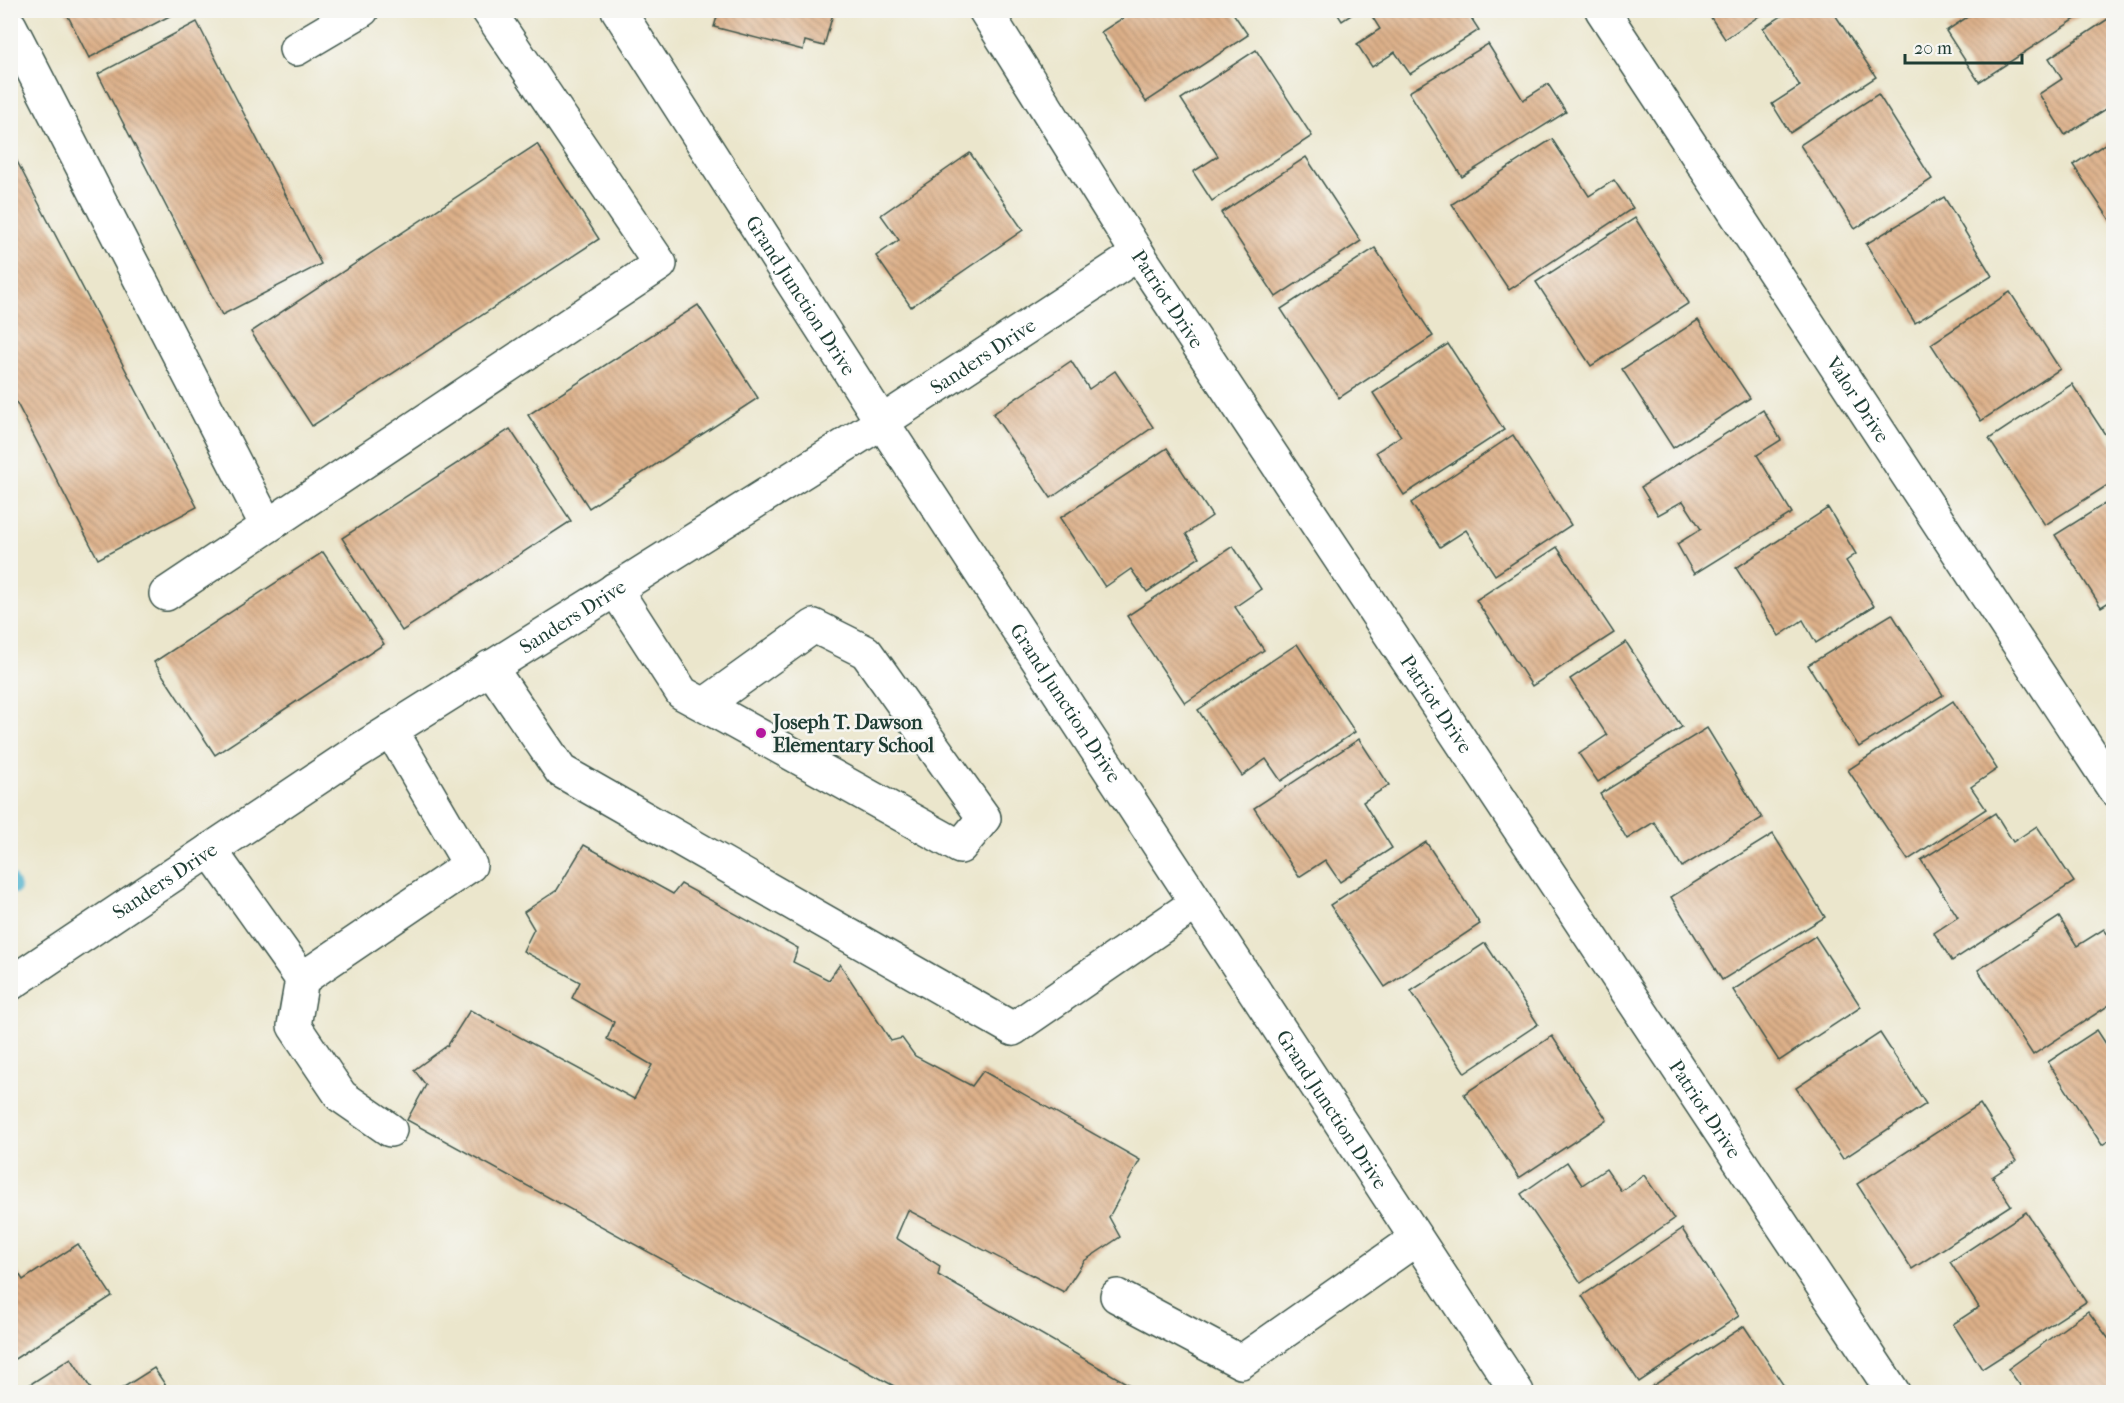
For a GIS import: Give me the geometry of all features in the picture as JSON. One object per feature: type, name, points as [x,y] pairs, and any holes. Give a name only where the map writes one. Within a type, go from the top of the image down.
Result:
[{"type":"street","points":[[296,49],[362,10]]},
{"type":"street","points":[[166,594],[660,264],[488,10]]},
{"type":"street","name":"Grand Junction Drive","points":[[618,10],[882,422],[1517,1392]]},
{"type":"street","name":"Patriot Drive","points":[[985,10],[1138,254],[1893,1392]]},
{"type":"street","name":"Valor Drive","points":[[1602,10],[2114,789]]},
{"type":"street","points":[[10,26],[267,526]]},
{"type":"street","name":"Sanders Drive","points":[[10,984],[392,730],[882,422],[1138,254]]},
{"type":"street","points":[[615,589],[682,693],[960,847],[984,818],[866,652],[814,626],[704,705]]},
{"type":"street","points":[[490,667],[561,771],[1013,1029],[1196,903]]},
{"type":"street","points":[[302,979],[470,865],[392,730]]},
{"type":"street","points":[[210,850],[302,979],[294,1026],[341,1096],[390,1130]]},
{"type":"street","points":[[1117,1296],[1241,1362],[1416,1239]]},
{"type":"building","points":[[65,10],[181,10],[89,58]]},
{"type":"building","points":[[719,10],[834,10],[824,46],[805,41],[803,50],[714,27]]},
{"type":"building","points":[[1123,10],[1231,10],[1248,35],[1146,102],[1101,32],[1126,16]]},
{"type":"building","points":[[1335,10],[1359,10],[1342,21]]},
{"type":"building","points":[[1368,10],[1466,10],[1479,30],[1410,74],[1395,52],[1372,67],[1357,44],[1380,29]]},
{"type":"building","points":[[1706,10],[1768,10],[1725,39]]},
{"type":"building","points":[[1791,10],[1832,10],[1876,77],[1790,133],[1772,104],[1800,86],[1763,28]]},
{"type":"building","points":[[1978,10],[2076,10],[2080,16],[1979,82],[1946,31]]},
{"type":"building","points":[[2114,15],[2114,104],[2065,135],[2039,94],[2062,79],[2049,58]]},
{"type":"building","points":[[197,22],[321,264],[222,315],[98,74]]},
{"type":"building","points":[[1488,44],[1523,100],[1548,84],[1566,112],[1462,177],[1409,92]]},
{"type":"building","points":[[1256,50],[1312,136],[1212,201],[1193,172],[1218,156],[1181,99]]},
{"type":"building","points":[[1878,94],[1932,179],[1855,229],[1800,145]]},
{"type":"building","points":[[2114,138],[2114,218],[2110,220],[2073,165]]},
{"type":"building","points":[[1552,139],[1589,196],[1614,180],[1633,208],[1509,290],[1452,204]]},
{"type":"building","points":[[537,144],[599,239],[312,426],[251,332]]},
{"type":"building","points":[[10,148],[197,507],[98,559],[10,390]]},
{"type":"building","points":[[970,153],[1023,230],[911,307],[876,256],[899,240],[881,215]]},
{"type":"building","points":[[1306,157],[1361,241],[1276,297],[1221,213]]},
{"type":"building","points":[[1944,197],[1992,276],[1915,323],[1866,244]]},
{"type":"building","points":[[1635,218],[1689,303],[1591,366],[1536,282]]},
{"type":"building","points":[[1375,248],[1433,336],[1339,398],[1281,309]]},
{"type":"building","points":[[2010,292],[2060,369],[1981,421],[1931,344]]},
{"type":"building","points":[[698,305],[758,398],[589,508],[528,415]]},
{"type":"building","points":[[1698,320],[1750,398],[1673,448],[1622,369]]},
{"type":"building","points":[[1448,344],[1504,430],[1404,495],[1376,452],[1401,436],[1373,393]]},
{"type":"building","points":[[1071,361],[1089,389],[1115,371],[1153,427],[1051,498],[993,414]]},
{"type":"building","points":[[2072,384],[2114,448],[2114,481],[2045,525],[1989,439]]},
{"type":"building","points":[[1763,410],[1781,440],[1757,455],[1792,513],[1694,574],[1677,544],[1701,529],[1683,501],[1658,515],[1641,487]]},
{"type":"building","points":[[510,429],[571,521],[402,631],[342,538]]},
{"type":"building","points":[[1513,435],[1571,525],[1495,575],[1466,530],[1440,547],[1411,503]]},
{"type":"building","points":[[1167,448],[1212,516],[1186,534],[1200,557],[1147,592],[1131,569],[1105,587],[1060,518]]},
{"type":"building","points":[[2114,498],[2114,599],[2101,607],[2055,535]]},
{"type":"building","points":[[1828,508],[1856,554],[1846,561],[1874,606],[1816,643],[1803,620],[1779,636],[1736,568]]},
{"type":"building","points":[[1233,546],[1261,589],[1235,607],[1264,650],[1185,703],[1127,616]]},
{"type":"building","points":[[1557,547],[1614,633],[1532,686],[1476,600]]},
{"type":"building","points":[[323,552],[384,644],[215,755],[154,662]]},
{"type":"building","points":[[1892,614],[1943,695],[1859,747],[1808,665]]},
{"type":"building","points":[[1626,642],[1682,727],[1598,782],[1579,754],[1607,735],[1570,679]]},
{"type":"building","points":[[1297,644],[1355,732],[1281,781],[1266,759],[1242,776],[1198,710]]},
{"type":"building","points":[[1953,701],[1997,769],[1971,787],[1986,809],[1908,860],[1848,770]]},
{"type":"building","points":[[1707,728],[1762,818],[1682,867],[1654,822],[1627,839],[1600,794]]},
{"type":"building","points":[[1359,739],[1389,785],[1363,802],[1392,848],[1340,882],[1325,860],[1299,877],[1254,808]]},
{"type":"building","points":[[1995,813],[2013,842],[2037,826],[2074,882],[1952,961],[1934,933],[1958,917],[1921,860]]},
{"type":"building","points":[[1773,834],[1825,917],[1722,980],[1671,897]]},
{"type":"building","points":[[1426,842],[1480,924],[1385,987],[1330,905]]},
{"type":"building","points":[[584,845],[673,894],[681,884],[798,948],[793,962],[829,980],[840,964],[891,1041],[902,1038],[915,1056],[972,1086],[983,1071],[1140,1160],[1109,1217],[1120,1237],[1084,1261],[1064,1292],[908,1210],[896,1238],[940,1266],[938,1275],[1142,1392],[905,1392],[407,1120],[426,1085],[414,1070],[448,1045],[470,1010],[634,1099],[652,1065],[607,1039],[614,1022],[572,998],[580,982],[523,951],[534,929],[524,912],[557,890]]},
{"type":"building","points":[[2059,917],[2077,946],[2104,929],[2114,944],[2114,1002],[2033,1055],[1978,970]]},
{"type":"building","points":[[1815,936],[1861,1007],[1779,1061],[1733,990]]},
{"type":"building","points":[[1485,943],[1538,1024],[1465,1073],[1411,991]]},
{"type":"building","points":[[2097,1030],[2114,1056],[2114,1137],[2102,1145],[2048,1062]]},
{"type":"building","points":[[1880,1033],[1926,1104],[1843,1159],[1796,1088]]},
{"type":"building","points":[[1552,1036],[1607,1120],[1519,1178],[1464,1094]]},
{"type":"building","points":[[1980,1104],[2016,1161],[1992,1177],[2011,1205],[1912,1269],[1857,1184]]},
{"type":"building","points":[[1567,1162],[1582,1185],[1606,1169],[1621,1191],[1644,1175],[1674,1219],[1581,1283],[1521,1194]]},
{"type":"building","points":[[2026,1212],[2086,1302],[1982,1369],[1953,1324],[1979,1307],[1950,1262]]},
{"type":"building","points":[[1682,1229],[1739,1316],[1639,1382],[1582,1296]]},
{"type":"building","points":[[78,1244],[112,1296],[10,1362],[10,1260],[23,1280]]},
{"type":"building","points":[[2088,1311],[2114,1346],[2114,1392],[2025,1392],[2008,1369]]},
{"type":"building","points":[[1744,1326],[1788,1392],[1654,1392],[1651,1387]]},
{"type":"building","points":[[71,1358],[93,1392],[18,1392]]},
{"type":"building","points":[[154,1368],[170,1392],[116,1392]]},
{"type":"waterway","points":[[10,879],[15,888]]},
{"type":"place","name":"Joseph T. Dawson Elementary School","points":[[761,733]]}]
